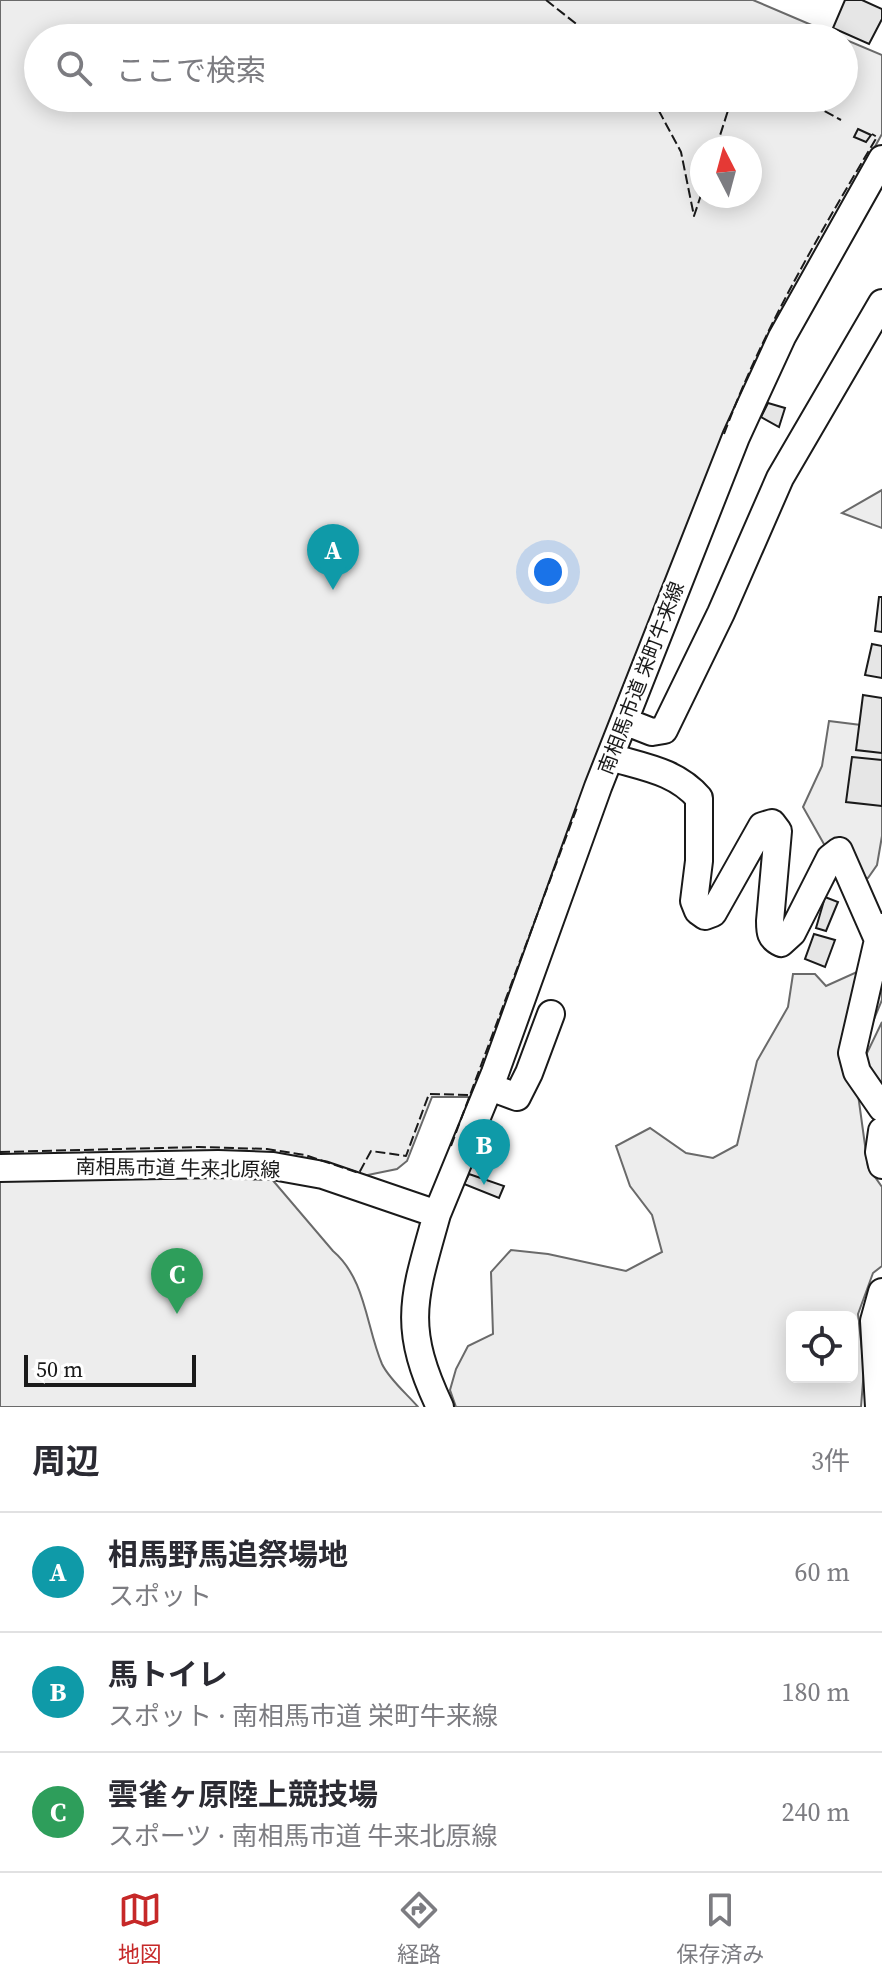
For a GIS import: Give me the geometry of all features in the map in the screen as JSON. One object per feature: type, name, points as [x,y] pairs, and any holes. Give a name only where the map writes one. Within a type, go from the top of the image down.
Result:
[{"type":"street","name":"南相馬市道 栄町牛来線","points":[[437,1214],[490,1087],[610,757],[758,387],[782,337],[882,159]]},
{"type":"street","points":[[624,721],[652,732],[664,730],[721,613],[780,478],[882,303]]},
{"type":"street","points":[[610,757],[675,777],[699,798],[699,861],[694,901],[698,911],[705,916],[713,913],[762,826],[772,823],[778,831],[770,934],[781,943],[792,933],[830,858],[839,851],[880,933],[852,1053],[857,1072],[882,1108]]},
{"type":"street","points":[[490,1087],[517,1097],[551,1014]]},
{"type":"street","points":[[882,1131],[879,1152],[882,1165]]},
{"type":"street","name":"南相馬市道 牛来北原線","points":[[0,1168],[218,1164],[273,1166],[323,1175],[437,1214]]},
{"type":"street","points":[[437,1214],[417,1287],[414,1324],[423,1366],[440,1407]]},
{"type":"street","points":[[879,1407],[874,1321],[882,1292]]},
{"type":"shaded area","points":[[0,0],[753,0],[809,24],[24,24],[24,112],[858,112],[858,45],[882,55],[882,134],[774,328],[474,1097],[432,1097],[407,1161],[397,1169],[363,1176],[320,1162],[277,1154],[0,1155]]},
{"type":"shaded area","points":[[882,490],[882,528],[842,513]]},
{"type":"shaded area","points":[[829,721],[877,727],[882,731],[882,836],[877,865],[868,878],[842,876],[803,807],[822,766]]},
{"type":"shaded area","points":[[868,967],[882,987],[882,1000],[872,1024],[857,1087],[868,1167],[882,1187],[882,1266],[873,1273],[858,1314],[864,1369],[861,1407],[456,1407],[450,1390],[456,1369],[468,1346],[493,1334],[491,1272],[511,1250],[548,1254],[626,1271],[662,1252],[652,1215],[630,1186],[616,1146],[650,1128],[686,1153],[713,1158],[737,1145],[757,1061],[788,1007],[793,974],[815,974],[826,986]]},
{"type":"shaded area","points":[[882,1022],[882,1089],[866,1073],[867,1053]]},
{"type":"shaded area","points":[[0,1162],[270,1177],[344,1262],[359,1289],[385,1370],[418,1407],[0,1407]]},
{"type":"building","points":[[845,0],[862,0],[882,9],[882,19],[869,44],[858,39],[858,24],[835,24]]},
{"type":"building","points":[[858,129],[871,135],[866,142],[854,137]]},
{"type":"building","points":[[768,403],[785,408],[779,427],[761,417]]},
{"type":"building","points":[[879,597],[882,597],[882,632],[875,631]]},
{"type":"building","points":[[872,644],[882,646],[882,678],[865,675]]},
{"type":"building","points":[[863,695],[882,698],[882,753],[856,750]]},
{"type":"building","points":[[852,757],[882,760],[882,806],[846,802]]},
{"type":"building","points":[[825,897],[838,902],[826,931],[816,928]]},
{"type":"building","points":[[814,934],[835,940],[825,967],[805,959]]},
{"type":"building","points":[[469,1174],[504,1186],[499,1198],[464,1184]]},
{"type":"fence","points":[[546,0],[576,24]]},
{"type":"fence","points":[[660,112],[681,152],[690,196]]},
{"type":"fence","points":[[720,136],[728,112]]},
{"type":"fence","points":[[826,112],[841,120]]},
{"type":"fence","points":[[724,434],[775,319],[877,137],[872,134]]},
{"type":"fence","points":[[692,208],[694,216],[697,208]]},
{"type":"fence","points":[[451,1146],[578,805]]},
{"type":"fence","points":[[0,1152],[199,1147],[267,1149],[305,1155],[359,1173],[371,1151],[406,1156],[429,1094],[472,1095]]},
{"type":"place","name":"相馬野馬追祭場地","points":[[333,590]]},
{"type":"place","name":"馬トイレ","points":[[484,1185]]},
{"type":"place","name":"雲雀ヶ原陸上競技場","points":[[177,1314]]}]
